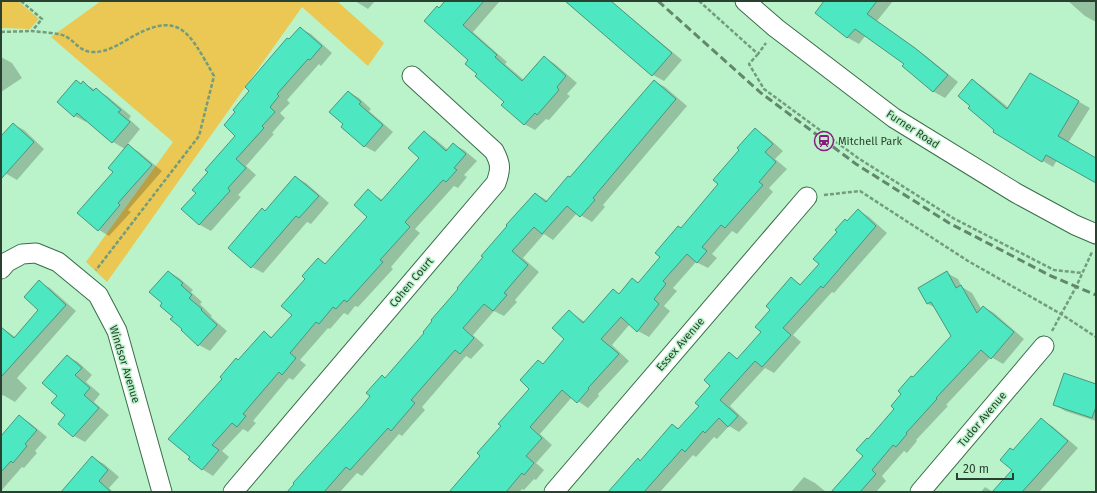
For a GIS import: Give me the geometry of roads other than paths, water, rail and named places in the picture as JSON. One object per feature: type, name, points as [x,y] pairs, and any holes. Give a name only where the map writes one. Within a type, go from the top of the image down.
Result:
[{"type":"street","name":"Furner Road","points":[[745,1],[776,28],[894,118],[1095,242]]},
{"type":"street","name":"Cohen Court","points":[[233,492],[496,183],[500,171],[500,161],[494,151],[412,76]]},
{"type":"street","name":"Essex Avenue","points":[[554,492],[807,197]]},
{"type":"street","name":"Windsor Avenue","points":[[4,266],[22,254],[36,253],[58,262],[98,295],[118,331],[162,492]]},
{"type":"street","name":"Tudor Avenue","points":[[920,492],[1044,346]]},
{"type":"railway","points":[[658,1],[761,93],[856,164],[949,223],[1051,276],[1096,295]]},
{"type":"place","name":"Mitchell Park","points":[[824,141]]}]
